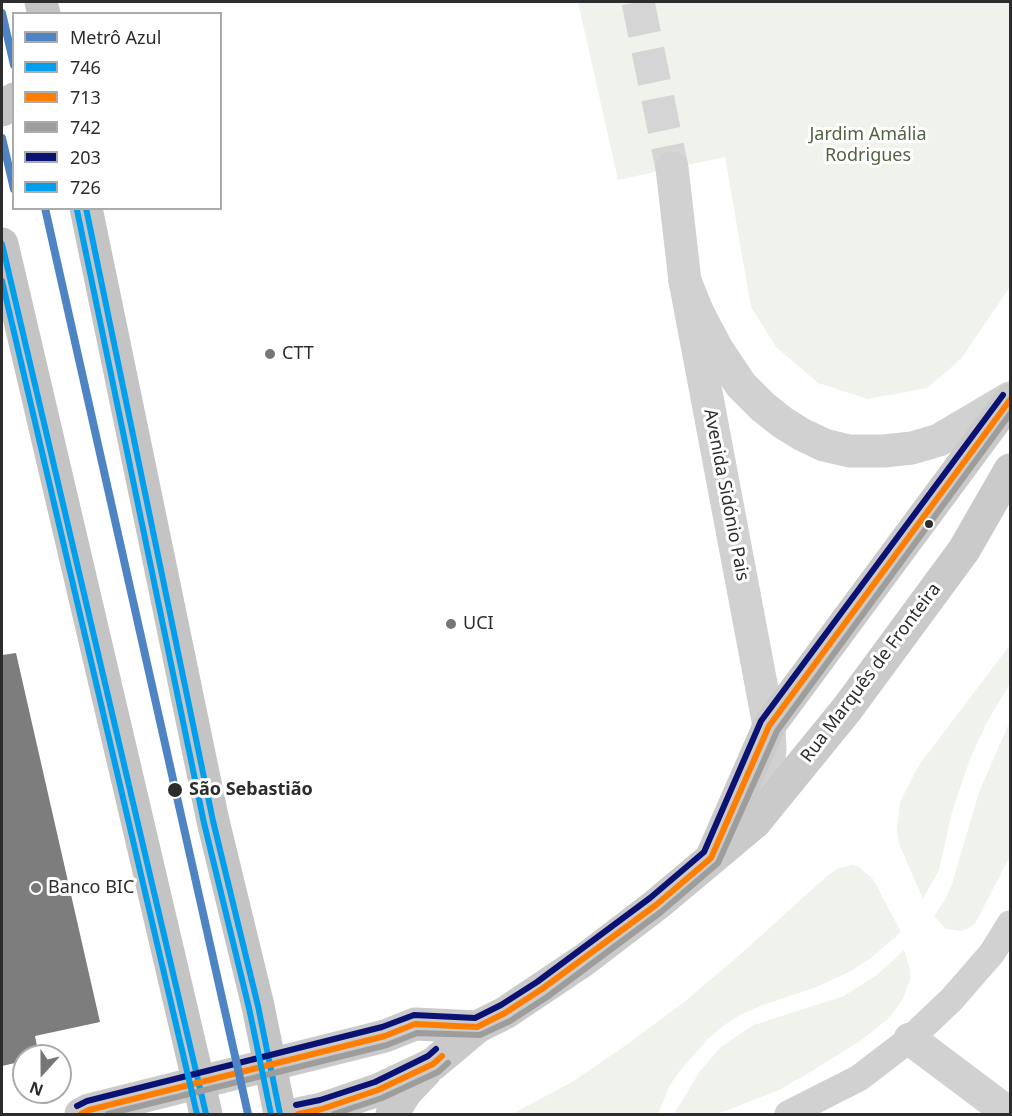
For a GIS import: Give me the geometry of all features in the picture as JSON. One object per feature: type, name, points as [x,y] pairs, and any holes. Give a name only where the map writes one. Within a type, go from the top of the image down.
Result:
[{"type":"main road","points":[[86,210],[213,821],[258,1006],[280,1114]]},
{"type":"main road","points":[[2,252],[206,1114]]},
{"type":"main road","name":"Rua Marquês de Fronteira","points":[[711,858],[769,726],[1011,399]]},
{"type":"main road","name":"Rua Marquês de Fronteira","points":[[298,1114],[322,1109],[378,1090],[433,1064],[477,1027],[514,1007],[584,960],[656,905],[755,822],[847,709],[964,550],[1011,470]]},
{"type":"main road","points":[[81,1114],[89,1110],[385,1036],[415,1024],[477,1027]]},
{"type":"main road","points":[[392,1114],[406,1092],[433,1064]]},
{"type":"street","name":"Avenida Sidónio Pais","points":[[672,168],[685,281],[769,726],[768,770],[755,822]]},
{"type":"street","points":[[685,281],[707,332],[741,385],[763,407],[783,422],[801,434],[824,444],[849,451],[912,448],[939,440],[1011,399]]},
{"type":"street","points":[[910,1040],[1011,1114]]},
{"type":"lane","points":[[788,1114],[859,1078],[910,1040],[952,999],[992,953],[1011,924]]},
{"type":"green space","name":"Jardim Amália Rodrigues","points":[[578,2],[1010,2],[1010,287],[961,359],[927,388],[868,399],[818,383],[776,347],[751,307],[725,157],[618,180]]},
{"type":"green space","points":[[1010,645],[1010,684],[987,722],[970,759],[952,812],[939,870],[923,899],[899,844],[897,829],[900,802],[919,765]]},
{"type":"green space","points":[[1010,721],[1010,856],[976,922],[961,931],[946,929],[934,916],[952,884],[979,792]]},
{"type":"green space","points":[[852,865],[859,867],[873,879],[901,932],[871,958],[851,971],[819,986],[763,1005],[740,1015],[723,1026],[708,1039],[679,1072],[669,1087],[658,1114],[512,1114],[572,1082],[629,1043],[684,1002],[735,959],[827,876],[837,869]]},
{"type":"green space","points":[[904,950],[910,970],[910,980],[903,999],[889,1018],[863,1039],[779,1090],[716,1114],[674,1114],[700,1071],[729,1041],[754,1025],[844,996],[878,974]]},
{"type":"building","name":"Banco BIC","points":[[16,653],[100,1022],[35,1036],[37,1044],[12,1044],[12,1064],[2,1066],[2,655]]},
{"type":"tunnel","points":[[638,2],[672,168]]},
{"type":"metro line","name":"Azul","points":[[2,13],[12,56]]},
{"type":"metro line","name":"Azul","points":[[2,138],[12,180]]},
{"type":"metro line","name":"Azul","points":[[45,210],[248,1114]]},
{"type":"transit line","name":"726","points":[[77,210],[204,823],[249,1008],[271,1114]]},
{"type":"transit line","name":"746","points":[[86,210],[213,821],[258,1006],[280,1114]]},
{"type":"transit line","name":"746","points":[[2,244],[206,1114]]},
{"type":"transit line","name":"726","points":[[2,281],[197,1114]]},
{"type":"transit line","name":"203","points":[[77,1106],[87,1101],[382,1027],[414,1015],[475,1018],[501,1005],[537,982],[650,898],[704,852],[761,721],[1003,395]]},
{"type":"transit line","name":"713","points":[[81,1114],[89,1110],[385,1036],[415,1024],[477,1027],[505,1013],[542,989],[656,905],[711,858],[769,726],[1010,400]]},
{"type":"transit line","name":"742","points":[[108,1114],[387,1045],[417,1033],[480,1035],[510,1021],[547,997],[661,912],[718,863],[777,731],[1010,414]]},
{"type":"transit line","name":"203","points":[[296,1105],[320,1100],[375,1082],[428,1056],[436,1049]]},
{"type":"transit line","name":"713","points":[[298,1114],[322,1109],[378,1090],[433,1064],[442,1056]]},
{"type":"transit line","name":"742","points":[[334,1114],[382,1098],[438,1072],[448,1063]]},
{"type":"place","name":"CTT","points":[[270,354]]},
{"type":"place","name":"UCI","points":[[451,624]]},
{"type":"place","name":"São Sebastião","points":[[175,790]]},
{"type":"place","name":"Banco BIC","points":[[36,888]]}]
